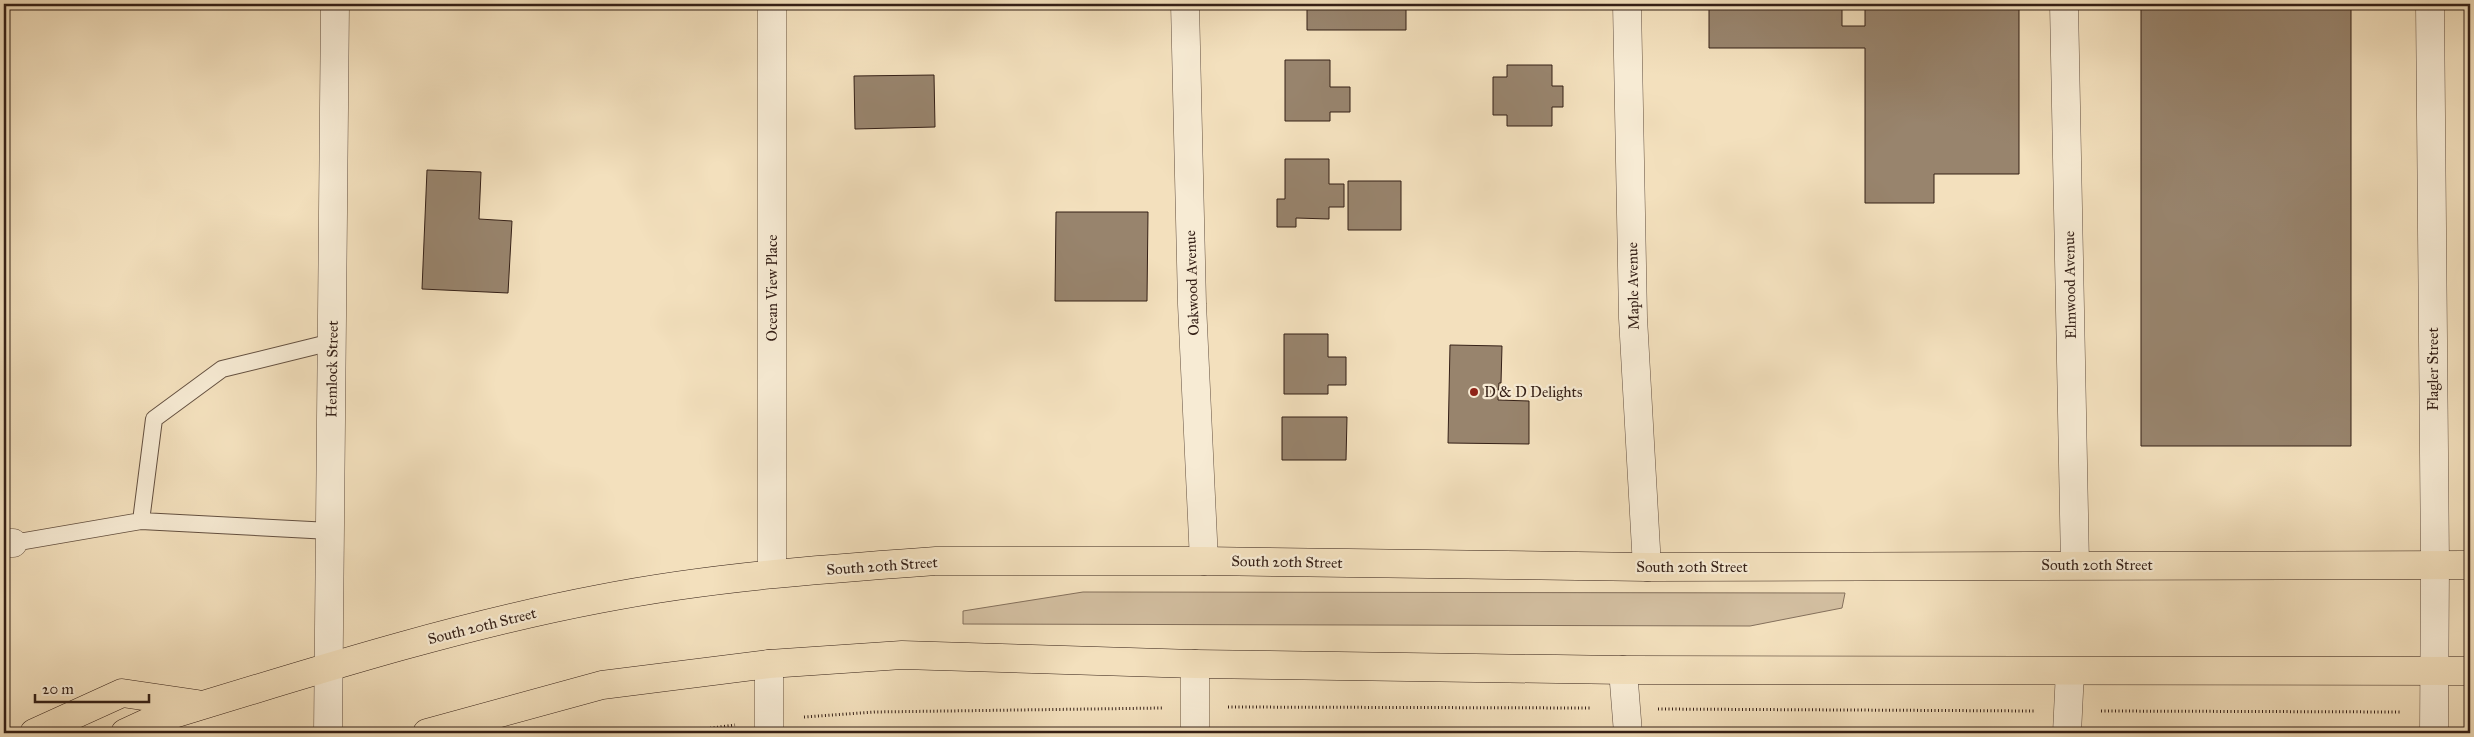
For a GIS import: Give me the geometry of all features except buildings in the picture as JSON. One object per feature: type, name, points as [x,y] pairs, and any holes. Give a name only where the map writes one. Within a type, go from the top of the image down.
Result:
[{"type":"main road","name":"South 20th Street","points":[[125,733],[151,721],[329,666],[469,628],[600,598],[772,573],[936,561],[1204,561],[1647,567],[2470,565]]},
{"type":"main road","points":[[427,733],[602,685],[769,664],[902,655],[1196,664],[1623,670],[2470,671]]},
{"type":"main road","points":[[34,733],[122,693],[204,705]]},
{"type":"street","name":"Hemlock Street","points":[[328,733],[335,4]]},
{"type":"street","name":"Ocean View Place","points":[[772,4],[772,573]]},
{"type":"street","name":"Oakwood Avenue","points":[[1185,4],[1192,304],[1204,561]]},
{"type":"street","name":"Maple Avenue","points":[[1627,4],[1634,318],[1647,567]]},
{"type":"street","name":"Elmwood Avenue","points":[[2064,4],[2075,565]]},
{"type":"street","name":"Flagler Street","points":[[2430,4],[2435,565],[2434,722]]},
{"type":"street","points":[[769,664],[769,727]]},
{"type":"street","points":[[1195,720],[1196,664]]},
{"type":"street","points":[[1623,670],[1628,721]]},
{"type":"street","points":[[2067,722],[2070,671]]},
{"type":"lane","points":[[141,521],[154,419],[222,369],[332,342]]},
{"type":"lane","points":[[8,543],[141,521],[330,531]]},
{"type":"path","points":[[672,733],[769,727],[875,712],[1195,720],[2434,722]]},
{"type":"shaded area","points":[[1083,592],[1845,593],[1842,608],[1750,626],[963,624],[963,611]]},
{"type":"place","name":"D & D Delights","points":[[1474,392]]}]
